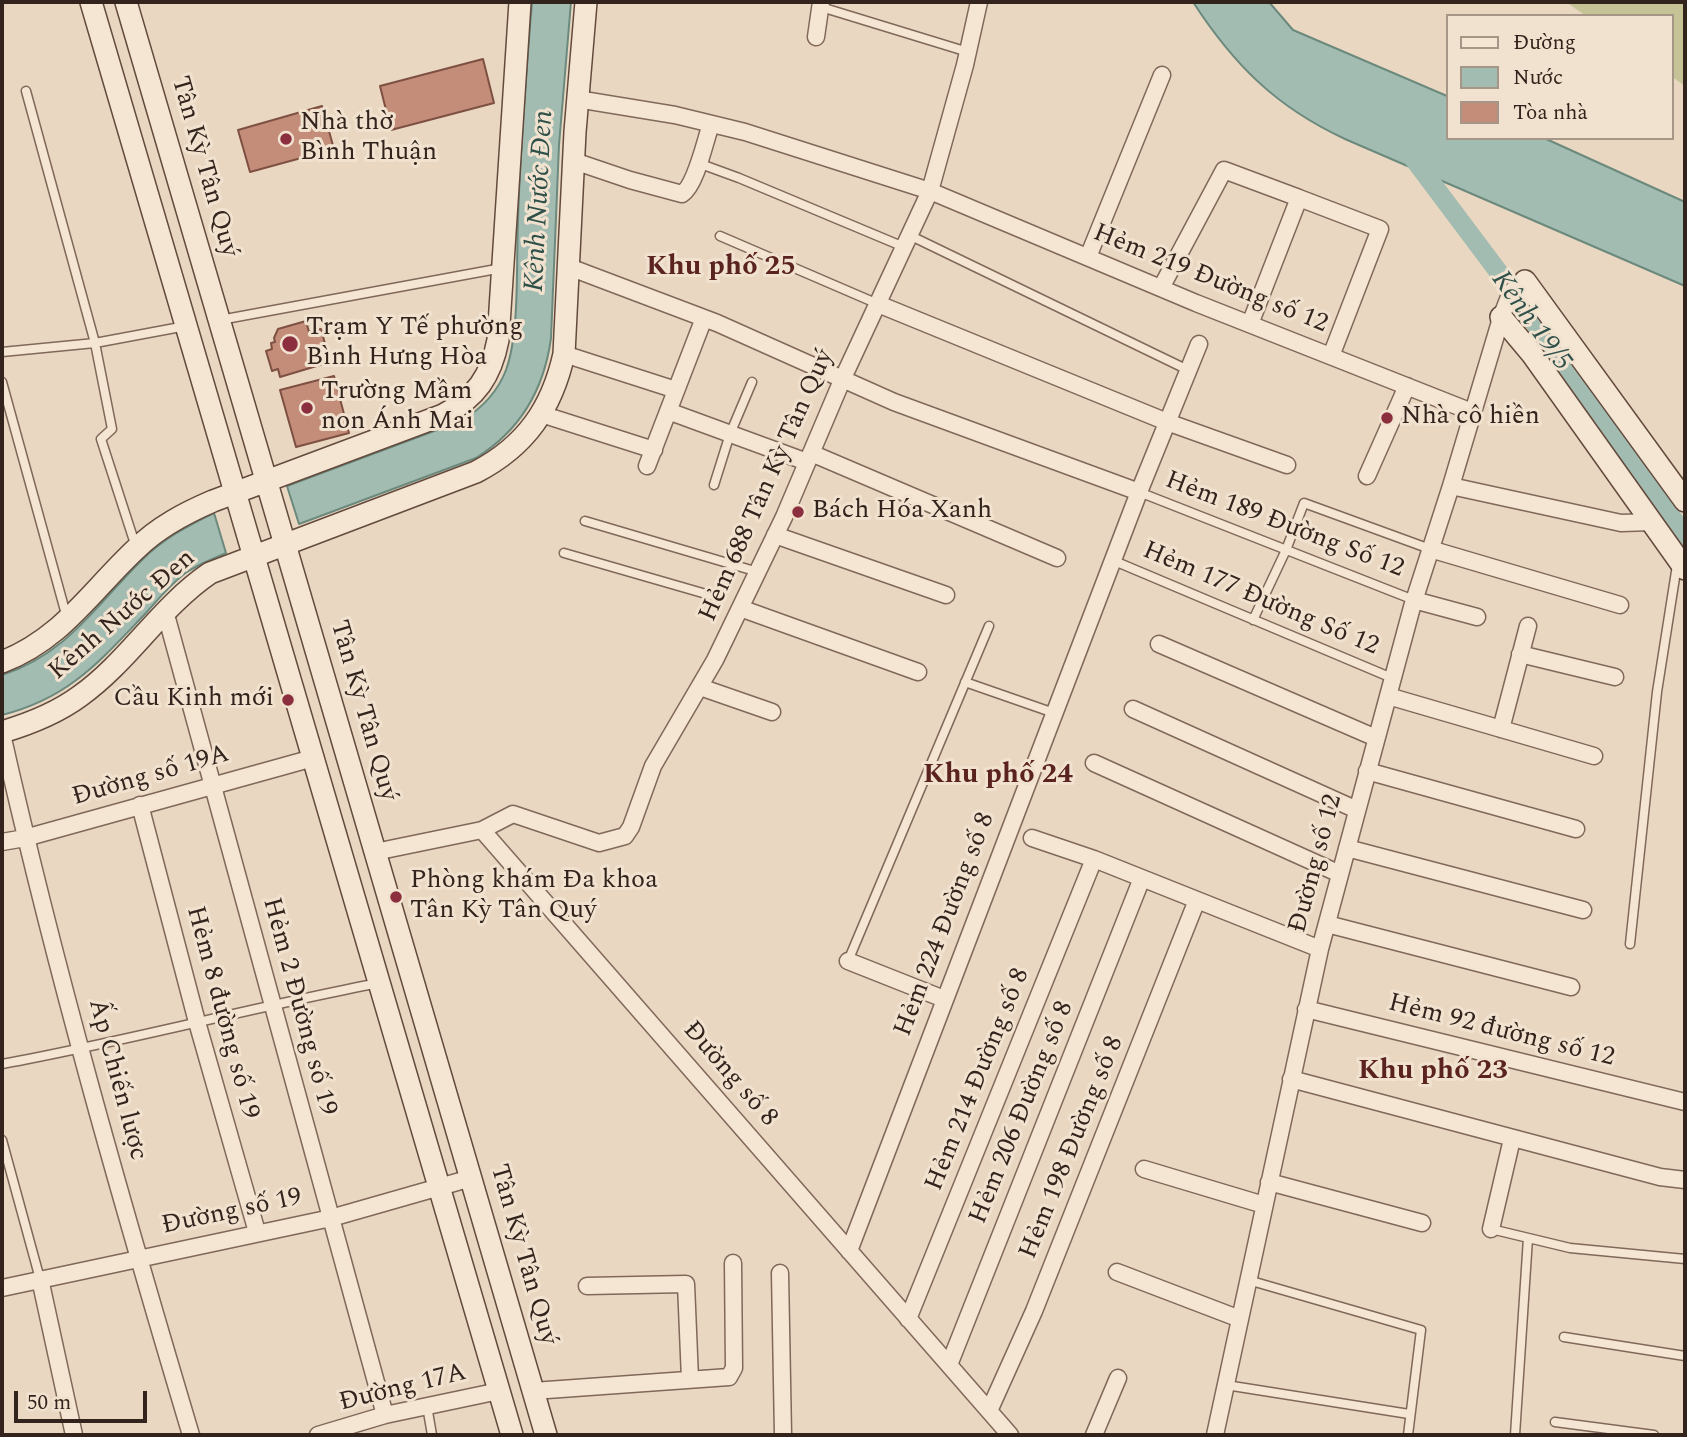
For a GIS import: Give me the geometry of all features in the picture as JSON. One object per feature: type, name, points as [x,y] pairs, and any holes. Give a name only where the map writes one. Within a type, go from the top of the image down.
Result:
[{"type":"main road","points":[[91,2],[512,1435]]},
{"type":"main road","name":"Tân Kỳ Tân Quý","points":[[126,2],[546,1435]]},
{"type":"main road","name":"Kênh Nước Đen","points":[[2,662],[45,640],[68,620],[136,548],[180,517],[235,493],[443,415],[467,401],[485,380],[495,353],[520,2]]},
{"type":"main road","name":"Kênh Nước Đen","points":[[2,733],[46,715],[80,696],[117,663],[165,611],[209,573],[476,472],[508,453],[541,414],[556,386],[564,354],[577,99],[586,2]]},
{"type":"main road","points":[[1525,281],[1685,501]]},
{"type":"main road","points":[[1501,316],[1532,354],[1682,564]]},
{"type":"street","name":"Hẻm 688 Tân Kỳ Tân Quý","points":[[482,830],[513,814],[598,843],[625,836],[631,827],[653,766],[700,687],[758,572],[843,378],[930,191],[979,2]]},
{"type":"street","points":[[816,37],[821,4]]},
{"type":"street","points":[[1088,257],[1162,75]]},
{"type":"street","name":"Hẻm 219 Đường số 12","points":[[577,99],[675,115],[745,132],[930,191],[1161,288],[1472,412]]},
{"type":"street","points":[[574,161],[677,194],[685,192],[711,124]]},
{"type":"street","points":[[1161,288],[1224,170],[1380,229],[1331,356]]},
{"type":"street","points":[[1250,324],[1299,198]]},
{"type":"street","points":[[569,267],[704,318],[894,402],[1139,492]]},
{"type":"street","name":"Đường số 12","points":[[1214,1435],[1320,949],[1392,678],[1501,316],[1511,292],[1525,281]]},
{"type":"street","points":[[877,304],[1167,422],[1287,465]]},
{"type":"street","points":[[647,466],[704,318]]},
{"type":"street","name":"Hẻm 224 Đường số 8","points":[[849,1251],[1112,560],[1199,344]]},
{"type":"street","points":[[564,354],[677,390]]},
{"type":"street","points":[[1367,476],[1407,386]]},
{"type":"street","points":[[668,411],[730,434],[809,457],[1057,558]]},
{"type":"street","points":[[541,414],[654,450]]},
{"type":"street","points":[[1451,486],[1621,523],[1652,523]]},
{"type":"street","points":[[775,535],[946,595]]},
{"type":"street","points":[[1430,550],[1620,604]]},
{"type":"street","points":[[1414,600],[1478,617]]},
{"type":"street","points":[[740,608],[918,672]]},
{"type":"street","name":"Hẻm 2 Đường số 19","points":[[165,611],[385,1415]]},
{"type":"street","points":[[1501,729],[1528,626]]},
{"type":"street","points":[[1158,643],[1376,738]]},
{"type":"street","points":[[1520,654],[1615,677]]},
{"type":"street","points":[[700,687],[772,712]]},
{"type":"street","points":[[1388,696],[1594,756]]},
{"type":"street","points":[[1133,709],[1357,810]]},
{"type":"street","name":"Ấp Chiến lược","points":[[2,733],[25,838],[138,1257],[191,1435]]},
{"type":"street","name":"Đường số 19A","points":[[2,842],[25,838],[313,758]]},
{"type":"street","points":[[1094,763],[1340,874]]},
{"type":"street","points":[[1367,771],[1576,829]]},
{"type":"street","name":"Hẻm 8 đường số 19","points":[[140,805],[197,1022],[257,1232]]},
{"type":"street","points":[[375,852],[482,830]]},
{"type":"street","name":"Đường số 8","points":[[482,830],[1010,1435]]},
{"type":"street","points":[[1032,838],[1094,859],[1320,949]]},
{"type":"street","points":[[1347,848],[1583,910]]},
{"type":"street","name":"Hẻm 214 Đường số 8","points":[[908,1319],[1094,859]]},
{"type":"street","name":"Hẻm 206 Đường số 8","points":[[948,1365],[1142,878]]},
{"type":"street","name":"Hẻm 198 Đường số 8","points":[[989,1411],[1034,1311],[1197,900]]},
{"type":"street","points":[[1326,924],[1571,987]]},
{"type":"street","points":[[848,961],[944,999]]},
{"type":"street","name":"Hẻm 92 đường số 12","points":[[1306,1009],[1685,1102]]},
{"type":"street","points":[[1291,1079],[1660,1177],[1685,1180]]},
{"type":"street","points":[[1491,1229],[1512,1139]]},
{"type":"street","points":[[1144,1169],[1264,1205]]},
{"type":"street","name":"Đường số 19","points":[[2,1288],[331,1218],[471,1178]]},
{"type":"street","points":[[1269,1182],[1422,1223]]},
{"type":"street","points":[[533,1391],[729,1377],[733,1373],[733,1262]]},
{"type":"street","points":[[1117,1272],[1240,1319]]},
{"type":"street","points":[[780,1273],[783,1435]]},
{"type":"street","points":[[40,1279],[74,1435]]},
{"type":"street","points":[[587,1286],[687,1284],[690,1380]]},
{"type":"street","points":[[1094,1435],[1118,1378]]},
{"type":"street","name":"Đường 17A","points":[[318,1435],[385,1415],[499,1391]]},
{"type":"lane","points":[[821,4],[968,52]]},
{"type":"lane","points":[[26,91],[95,344],[112,429],[101,439],[136,548]]},
{"type":"lane","points":[[698,163],[907,241],[1188,370]]},
{"type":"lane","points":[[720,236],[877,304]]},
{"type":"lane","points":[[219,320],[502,268]]},
{"type":"lane","points":[[2,352],[95,344],[186,326]]},
{"type":"lane","points":[[2,382],[68,620]]},
{"type":"lane","points":[[714,485],[730,434],[752,382]]},
{"type":"lane","name":"Hẻm 189 Đường Số 12","points":[[1139,492],[1414,600]]},
{"type":"lane","points":[[1253,620],[1286,550],[1304,503],[1430,550]]},
{"type":"lane","points":[[585,521],[758,572]]},
{"type":"lane","points":[[564,553],[713,596],[722,593],[732,564]]},
{"type":"lane","name":"Hẻm 177 Đường Số 12","points":[[1112,560],[1392,678]]},
{"type":"lane","points":[[1630,944],[1657,692],[1682,564]]},
{"type":"lane","points":[[848,961],[989,626]]},
{"type":"lane","points":[[965,682],[1054,713]]},
{"type":"lane","points":[[2,1064],[82,1049],[272,1004],[379,983]]},
{"type":"lane","points":[[2,1140],[40,1279]]},
{"type":"lane","points":[[1491,1229],[1570,1248],[1685,1259]]},
{"type":"lane","points":[[1515,1435],[1528,1238]]},
{"type":"lane","points":[[1248,1280],[1421,1330],[1408,1435]]},
{"type":"lane","points":[[1564,1337],[1685,1356]]},
{"type":"lane","points":[[1226,1385],[1409,1414]]},
{"type":"lane","points":[[427,1406],[432,1435]]},
{"type":"lane","points":[[1555,1422],[1654,1435]]},
{"type":"shaded area","points":[[1566,2],[1685,2],[1685,86],[1673,77],[1673,14],[1583,14]]},
{"type":"water","points":[[532,2],[571,2],[559,145],[551,338],[543,375],[536,391],[528,407],[506,435],[476,458],[299,524],[287,486],[461,421],[488,399],[503,378],[514,336],[520,166]]},
{"type":"water","points":[[1193,2],[1269,2],[1293,30],[1446,96],[1446,140],[1548,140],[1685,202],[1685,286],[1320,127],[1258,82],[1208,25]]},
{"type":"water","points":[[214,513],[226,553],[181,576],[113,648],[65,688],[25,708],[2,715],[2,675],[45,655],[79,627],[150,552]]},
{"type":"building","points":[[483,59],[494,103],[391,130],[380,86]]},
{"type":"building","name":"Nhà thờ Bình Thuận","points":[[322,106],[334,149],[250,172],[238,130]]},
{"type":"building","points":[[306,321],[309,332],[321,329],[330,362],[280,377],[278,369],[272,371],[266,351],[272,349],[271,343],[275,342],[278,329]]},
{"type":"building","name":"Trường Mầm non Ánh Mai","points":[[334,376],[349,433],[296,447],[280,390]]},
{"type":"waterway","name":"Kênh 19/5","points":[[1410,154],[1500,274],[1685,536]]},
{"type":"place","name":"Nhà thờ Bình Thuận","points":[[286,139]]},
{"type":"place","name":"Trạm Y Tế phường Bình Hưng Hòa","points":[[290,344]]},
{"type":"place","name":"Trường Mầm non Ánh Mai","points":[[307,408]]},
{"type":"place","name":"Nhà cô hiền","points":[[1387,418]]},
{"type":"place","name":"Bách Hóa Xanh","points":[[798,512]]},
{"type":"place","name":"Cầu Kinh mới","points":[[288,700]]},
{"type":"place","name":"Phòng khám Đa khoa Tân Kỳ Tân Quý","points":[[396,897]]},
{"type":"district","name":"Khu phố 25","points":[[721,269]]},
{"type":"district","name":"Khu phố 24","points":[[998,777]]},
{"type":"district","name":"Khu phố 23","points":[[1433,1073]]}]
